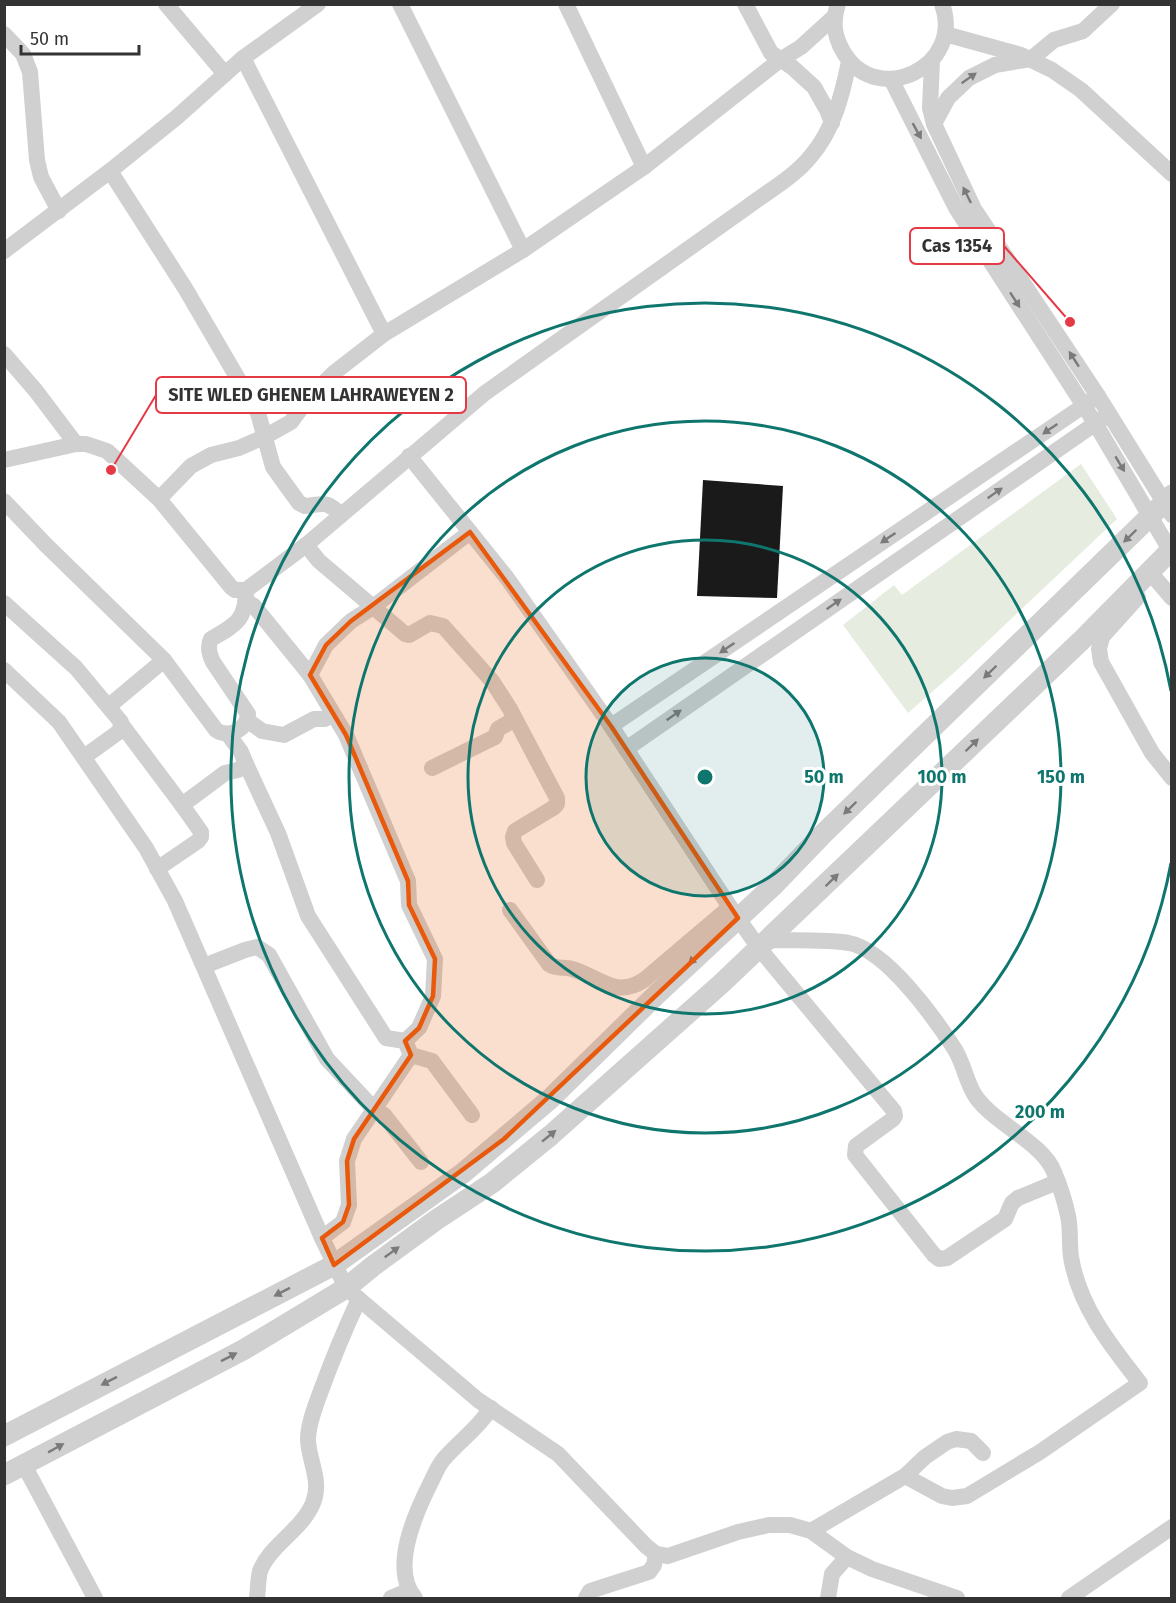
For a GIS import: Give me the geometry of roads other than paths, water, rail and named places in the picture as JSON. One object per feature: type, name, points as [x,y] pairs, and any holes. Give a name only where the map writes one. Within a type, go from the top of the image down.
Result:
[{"type":"street","points":[[166,4],[225,74]]},
{"type":"street","points":[[4,251],[177,117],[243,58],[318,4]]},
{"type":"street","points":[[400,4],[523,250]]},
{"type":"street","points":[[566,4],[644,167]]},
{"type":"street","points":[[745,4],[768,48],[814,87],[832,123]]},
{"type":"street","points":[[836,11],[837,41],[849,62],[868,75],[891,79],[906,77],[920,71],[932,61],[945,34],[946,14],[942,4]]},
{"type":"street","points":[[934,124],[948,98],[969,78],[995,65],[1031,59],[1054,40],[1083,31],[1112,4]]},
{"type":"street","points":[[159,499],[191,466],[211,455],[239,448],[291,422],[311,395],[335,372],[384,334],[523,250],[644,167],[780,60],[801,47],[836,11]]},
{"type":"street","points":[[4,34],[23,54],[30,72],[37,160],[41,177],[58,211]]},
{"type":"street","points":[[945,34],[1031,59],[1052,70],[1081,90],[1172,174]]},
{"type":"street","points":[[243,58],[384,334]]},
{"type":"street","points":[[932,61],[930,108],[934,124],[974,209],[1102,418],[1164,507],[1171,550],[1102,637],[1099,649],[1101,662],[1146,743],[1172,778]]},
{"type":"street","points":[[4,501],[164,660],[216,730],[228,734],[233,733],[248,720],[248,714],[245,706],[213,662],[208,648],[211,639],[240,620],[246,595],[485,393],[783,181],[811,156],[832,123],[843,94],[849,62]]},
{"type":"street","points":[[891,79],[956,207],[1091,400]]},
{"type":"street","points":[[110,171],[215,338],[258,413],[273,467],[299,502],[305,506],[322,502],[331,505],[341,515]]},
{"type":"street","points":[[4,354],[36,391],[76,444]]},
{"type":"street","points":[[611,726],[1091,400]]},
{"type":"street","points":[[626,749],[1102,418]]},
{"type":"street","points":[[4,460],[76,444],[86,444],[107,451],[159,499],[231,587],[246,595],[310,675],[346,735],[408,881],[409,905],[435,959],[433,996],[408,1048],[374,1109],[354,1139],[347,1161],[349,1205],[343,1222],[322,1238]]},
{"type":"street","points":[[409,456],[507,578],[611,726],[734,913],[763,944],[895,1113],[893,1119],[856,1146],[855,1155],[933,1255],[939,1259],[946,1258],[1005,1219],[1012,1203],[1018,1198],[1058,1182]]},
{"type":"street","points":[[4,1436],[334,1265],[463,1173],[557,1092],[657,994],[734,913],[1164,507]]},
{"type":"street","points":[[310,675],[326,645],[351,621],[470,532]]},
{"type":"street","points":[[306,545],[319,561],[405,634],[409,635],[430,624],[443,626],[492,681],[557,798],[557,804],[553,808],[515,831],[513,837],[514,843],[537,880]]},
{"type":"street","points":[[1152,575],[1172,598]]},
{"type":"street","points":[[257,1599],[260,1571],[269,1557],[297,1527],[314,1498],[317,1480],[308,1441],[310,1422],[352,1294],[372,1266],[492,1183],[551,1135],[722,983],[1152,575]]},
{"type":"street","points":[[4,603],[76,668],[109,705],[201,832],[198,842],[157,868]]},
{"type":"street","points":[[109,705],[164,660]]},
{"type":"street","points":[[4,670],[58,722],[146,848],[175,901],[334,1265],[352,1294],[478,1400],[558,1454],[656,1554],[668,1556],[769,1525],[790,1525],[811,1531],[847,1557],[925,1593],[957,1599]]},
{"type":"street","points":[[248,720],[262,730],[284,735],[314,719],[324,719],[332,714]]},
{"type":"street","points":[[432,768],[495,736],[498,729],[515,719]]},
{"type":"street","points":[[84,757],[120,731],[122,725]]},
{"type":"street","points":[[228,734],[241,752],[278,833],[308,916],[386,1038],[432,1061],[472,1115]]},
{"type":"street","points":[[182,805],[225,772],[238,770],[246,764]]},
{"type":"street","points":[[510,910],[549,964],[554,967],[573,969],[609,986],[624,988],[644,980],[734,913]]},
{"type":"street","points":[[763,944],[851,944],[866,950],[884,962],[919,1000],[955,1049],[976,1097],[1002,1122],[1038,1150],[1053,1170],[1068,1217],[1072,1258],[1080,1290],[1095,1323],[1140,1383],[1040,1452],[967,1496],[952,1498],[942,1496],[905,1476]]},
{"type":"street","points":[[204,966],[257,947],[270,955],[327,1059],[374,1109],[384,1115],[421,1162]]},
{"type":"street","points":[[4,1475],[352,1294]]},
{"type":"street","points":[[391,1599],[412,1595],[404,1556],[415,1515],[442,1461],[480,1425],[491,1408]]},
{"type":"street","points":[[811,1531],[905,1476],[925,1457],[947,1442],[956,1439],[971,1441],[983,1453]]},
{"type":"street","points":[[24,1466],[95,1599]]},
{"type":"street","points":[[1069,1599],[1172,1527]]},
{"type":"street","points":[[586,1599],[590,1591],[649,1572],[654,1565],[656,1554]]},
{"type":"street","points":[[828,1599],[832,1574],[847,1557]]},
{"type":"place","name":"Cas 1354","points":[[1070,322]]},
{"type":"place","name":"SITE WLED GHENEM LAHRAWEYEN 2","points":[[111,470]]}]
